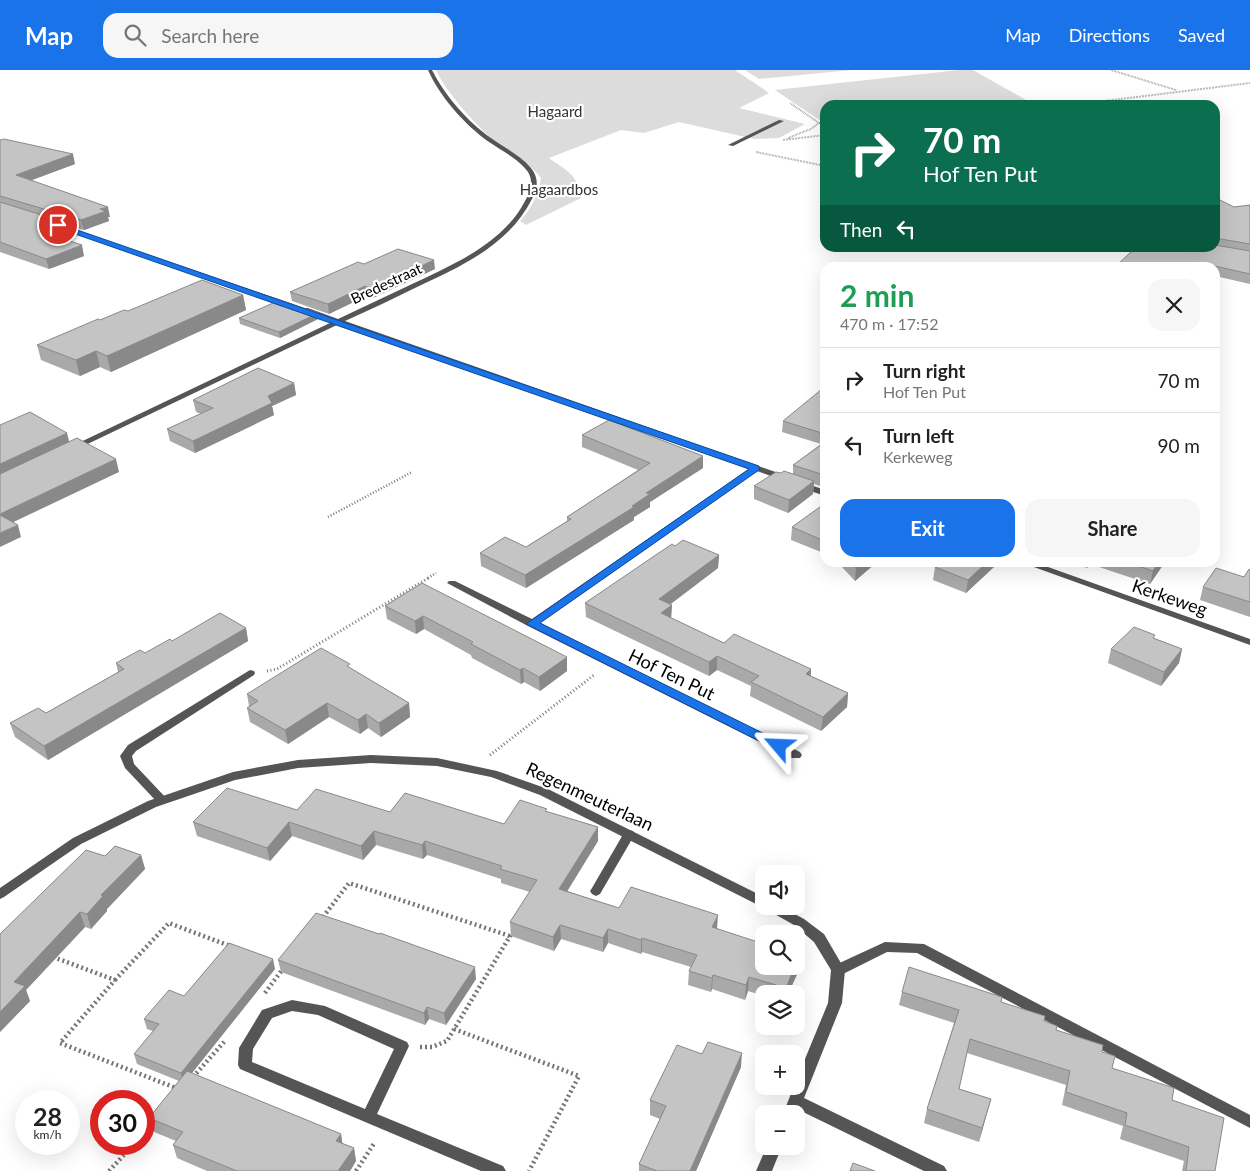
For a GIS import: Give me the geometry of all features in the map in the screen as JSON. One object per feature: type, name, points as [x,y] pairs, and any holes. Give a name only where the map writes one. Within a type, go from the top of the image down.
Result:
[{"type":"street","name":"Bredestraat","points":[[63,452],[466,260],[487,246],[510,226],[523,210],[532,194],[534,179],[528,167],[485,136],[451,100],[432,76],[430,70]]},
{"type":"street","points":[[731,145],[781,121]]},
{"type":"street","points":[[48,222],[338,321],[820,491]]},
{"type":"street","points":[[532,624],[756,468]]},
{"type":"street","name":"Kerkeweg","points":[[1038,567],[1250,642]]},
{"type":"street","name":"Hof Ten Put","points":[[452,583],[796,755]]},
{"type":"street","points":[[162,800],[129,766],[126,756],[132,748],[250,673]]},
{"type":"street","name":"Regenmeuterlaan","points":[[0,894],[77,841],[162,800],[233,776],[298,764],[370,759],[437,762],[493,774],[544,792],[755,898]]},
{"type":"street","points":[[596,891],[629,834]]},
{"type":"street","points":[[786,915],[799,922],[820,938],[838,970],[835,1004],[793,1105]]},
{"type":"street","points":[[838,970],[886,947],[918,948],[1250,1122]]},
{"type":"street","points":[[368,1117],[402,1046],[320,1010],[292,1005],[267,1014],[246,1048],[245,1065],[368,1117],[498,1171]]},
{"type":"street","points":[[805,1114],[939,1171]]},
{"type":"street","points":[[764,1171],[771,1155]]},
{"type":"path","points":[[1111,70],[1179,91]]},
{"type":"path","points":[[1110,100],[1250,83]]},
{"type":"path","points":[[783,140],[811,129],[819,123],[790,103]]},
{"type":"path","points":[[731,145],[748,151],[820,165]]},
{"type":"path","points":[[328,518],[412,472]]},
{"type":"path","points":[[250,673],[276,669],[439,571]]},
{"type":"path","points":[[509,741],[610,663]]},
{"type":"path","points":[[320,921],[349,883],[510,936]]},
{"type":"path","points":[[175,1097],[182,1090],[60,1043],[115,980],[169,923],[231,946]]},
{"type":"path","points":[[402,1046],[432,1047],[447,1041],[514,929]]},
{"type":"path","points":[[44,954],[115,980]]},
{"type":"path","points":[[267,1014],[254,1008],[285,966],[276,963]]},
{"type":"path","points":[[454,1029],[579,1076],[529,1171]]},
{"type":"path","points":[[188,1083],[228,1038]]},
{"type":"path","points":[[356,1171],[386,1124]]},
{"type":"path","points":[[109,1171],[124,1155]]},
{"type":"green space","name":"Hagaard","points":[[436,70],[735,70],[769,93],[739,108],[805,124],[779,138],[754,139],[679,122],[644,133],[621,130],[549,158],[570,173],[576,182],[581,198],[526,225],[520,221],[534,201],[541,178],[530,166],[490,137],[476,123],[452,96]]},
{"type":"green space","points":[[745,70],[852,70],[759,79]]},
{"type":"green space","points":[[973,70],[1026,100],[820,100],[820,121],[775,90]]},
{"type":"building","points":[[4,139],[73,154],[16,175],[108,207],[100,209],[106,211],[81,220],[0,196],[0,140]]},
{"type":"building","points":[[1220,200],[1234,207],[1250,205],[1250,244],[1220,239]]},
{"type":"building","points":[[0,202],[71,224],[45,233],[82,245],[46,259],[0,242]]},
{"type":"building","points":[[1220,246],[1250,251],[1250,274],[1220,267],[1220,262],[1120,262],[1131,252],[1220,252]]},
{"type":"building","points":[[398,249],[434,260],[372,289],[365,286],[328,304],[290,292],[358,262],[364,264]]},
{"type":"building","points":[[202,280],[243,295],[107,356],[96,351],[76,360],[37,345],[98,319],[100,320],[124,310],[128,311]]},
{"type":"building","points":[[280,300],[318,313],[279,332],[239,318]]},
{"type":"building","points":[[258,368],[294,383],[268,396],[272,403],[193,441],[167,429],[213,408],[193,400]]},
{"type":"building","points":[[820,391],[820,432],[783,421]]},
{"type":"building","points":[[30,412],[67,433],[0,464],[0,425]]},
{"type":"building","points":[[609,420],[703,456],[646,493],[650,494],[632,506],[634,507],[525,575],[480,553],[505,537],[526,547],[571,519],[567,517],[650,463],[582,435]]},
{"type":"building","points":[[77,438],[116,459],[0,514],[0,474]]},
{"type":"building","points":[[820,446],[820,474],[793,465]]},
{"type":"building","points":[[784,471],[814,481],[789,500],[754,486],[776,472],[781,473]]},
{"type":"building","points":[[820,507],[820,539],[792,527]]},
{"type":"building","points":[[0,515],[18,525],[0,533]]},
{"type":"building","points":[[683,540],[719,555],[659,599],[672,605],[661,613],[724,643],[734,634],[811,669],[806,674],[848,693],[823,717],[751,682],[759,676],[717,656],[709,662],[585,603],[672,544],[675,546]]},
{"type":"building","points":[[935,567],[982,567],[968,580]]},
{"type":"building","points":[[1141,567],[1156,567],[1153,571]]},
{"type":"building","points":[[1216,568],[1244,577],[1250,570],[1250,602],[1203,587]]},
{"type":"building","points":[[422,583],[567,657],[539,677],[523,668],[520,670],[471,644],[473,642],[423,616],[415,621],[385,606]]},
{"type":"building","points":[[220,613],[246,628],[44,746],[10,723],[38,708],[46,713],[124,669],[116,663],[140,650],[145,653],[170,639],[172,641]]},
{"type":"building","points":[[1134,627],[1155,635],[1153,638],[1182,649],[1164,672],[1111,649]]},
{"type":"building","points":[[321,648],[350,664],[347,666],[409,703],[379,723],[366,714],[358,720],[327,703],[285,730],[247,708],[258,701],[247,694]]},
{"type":"building","points":[[227,788],[297,810],[316,789],[390,812],[405,793],[504,824],[520,800],[547,809],[545,811],[598,827],[559,889],[619,908],[631,887],[718,915],[712,927],[755,941],[755,975],[791,975],[787,985],[776,985],[749,977],[746,985],[713,975],[712,978],[689,971],[697,955],[642,938],[641,940],[608,929],[603,938],[560,925],[553,937],[510,922],[537,880],[500,869],[502,866],[425,841],[422,845],[374,831],[361,846],[289,822],[267,848],[193,822]]},
{"type":"building","points":[[115,846],[141,855],[101,895],[103,896],[87,914],[80,912],[14,982],[25,986],[0,1012],[0,934],[86,850],[105,856]]},
{"type":"building","points":[[316,913],[380,933],[475,967],[444,1013],[427,1007],[424,1013],[278,960]]},
{"type":"building","points":[[229,943],[273,959],[181,1073],[134,1054],[159,1024],[144,1019],[169,990],[184,996]]},
{"type":"building","points":[[909,967],[1002,997],[1001,1002],[1045,1016],[1044,1021],[1057,1026],[1056,1030],[1103,1045],[1102,1052],[1115,1056],[1112,1068],[1174,1088],[1172,1100],[1224,1118],[1215,1171],[1186,1171],[1189,1147],[1125,1125],[1127,1113],[1066,1092],[1070,1071],[970,1039],[959,1089],[991,1099],[982,1128],[927,1109],[959,1010],[902,992]]},
{"type":"building","points":[[708,1042],[742,1053],[690,1171],[657,1171],[639,1164],[666,1106],[650,1100],[677,1045],[702,1054]]},
{"type":"building","points":[[187,1071],[341,1134],[336,1141],[354,1148],[338,1171],[237,1171],[173,1145],[183,1132],[155,1120],[155,1111]]},
{"type":"building","points":[[853,1163],[875,1171],[850,1171]]},
{"type":"route","points":[[58,225],[756,468],[532,624],[779,746]]},
{"type":"park label","name":"Hagaardbos","points":[[559,189]]}]
